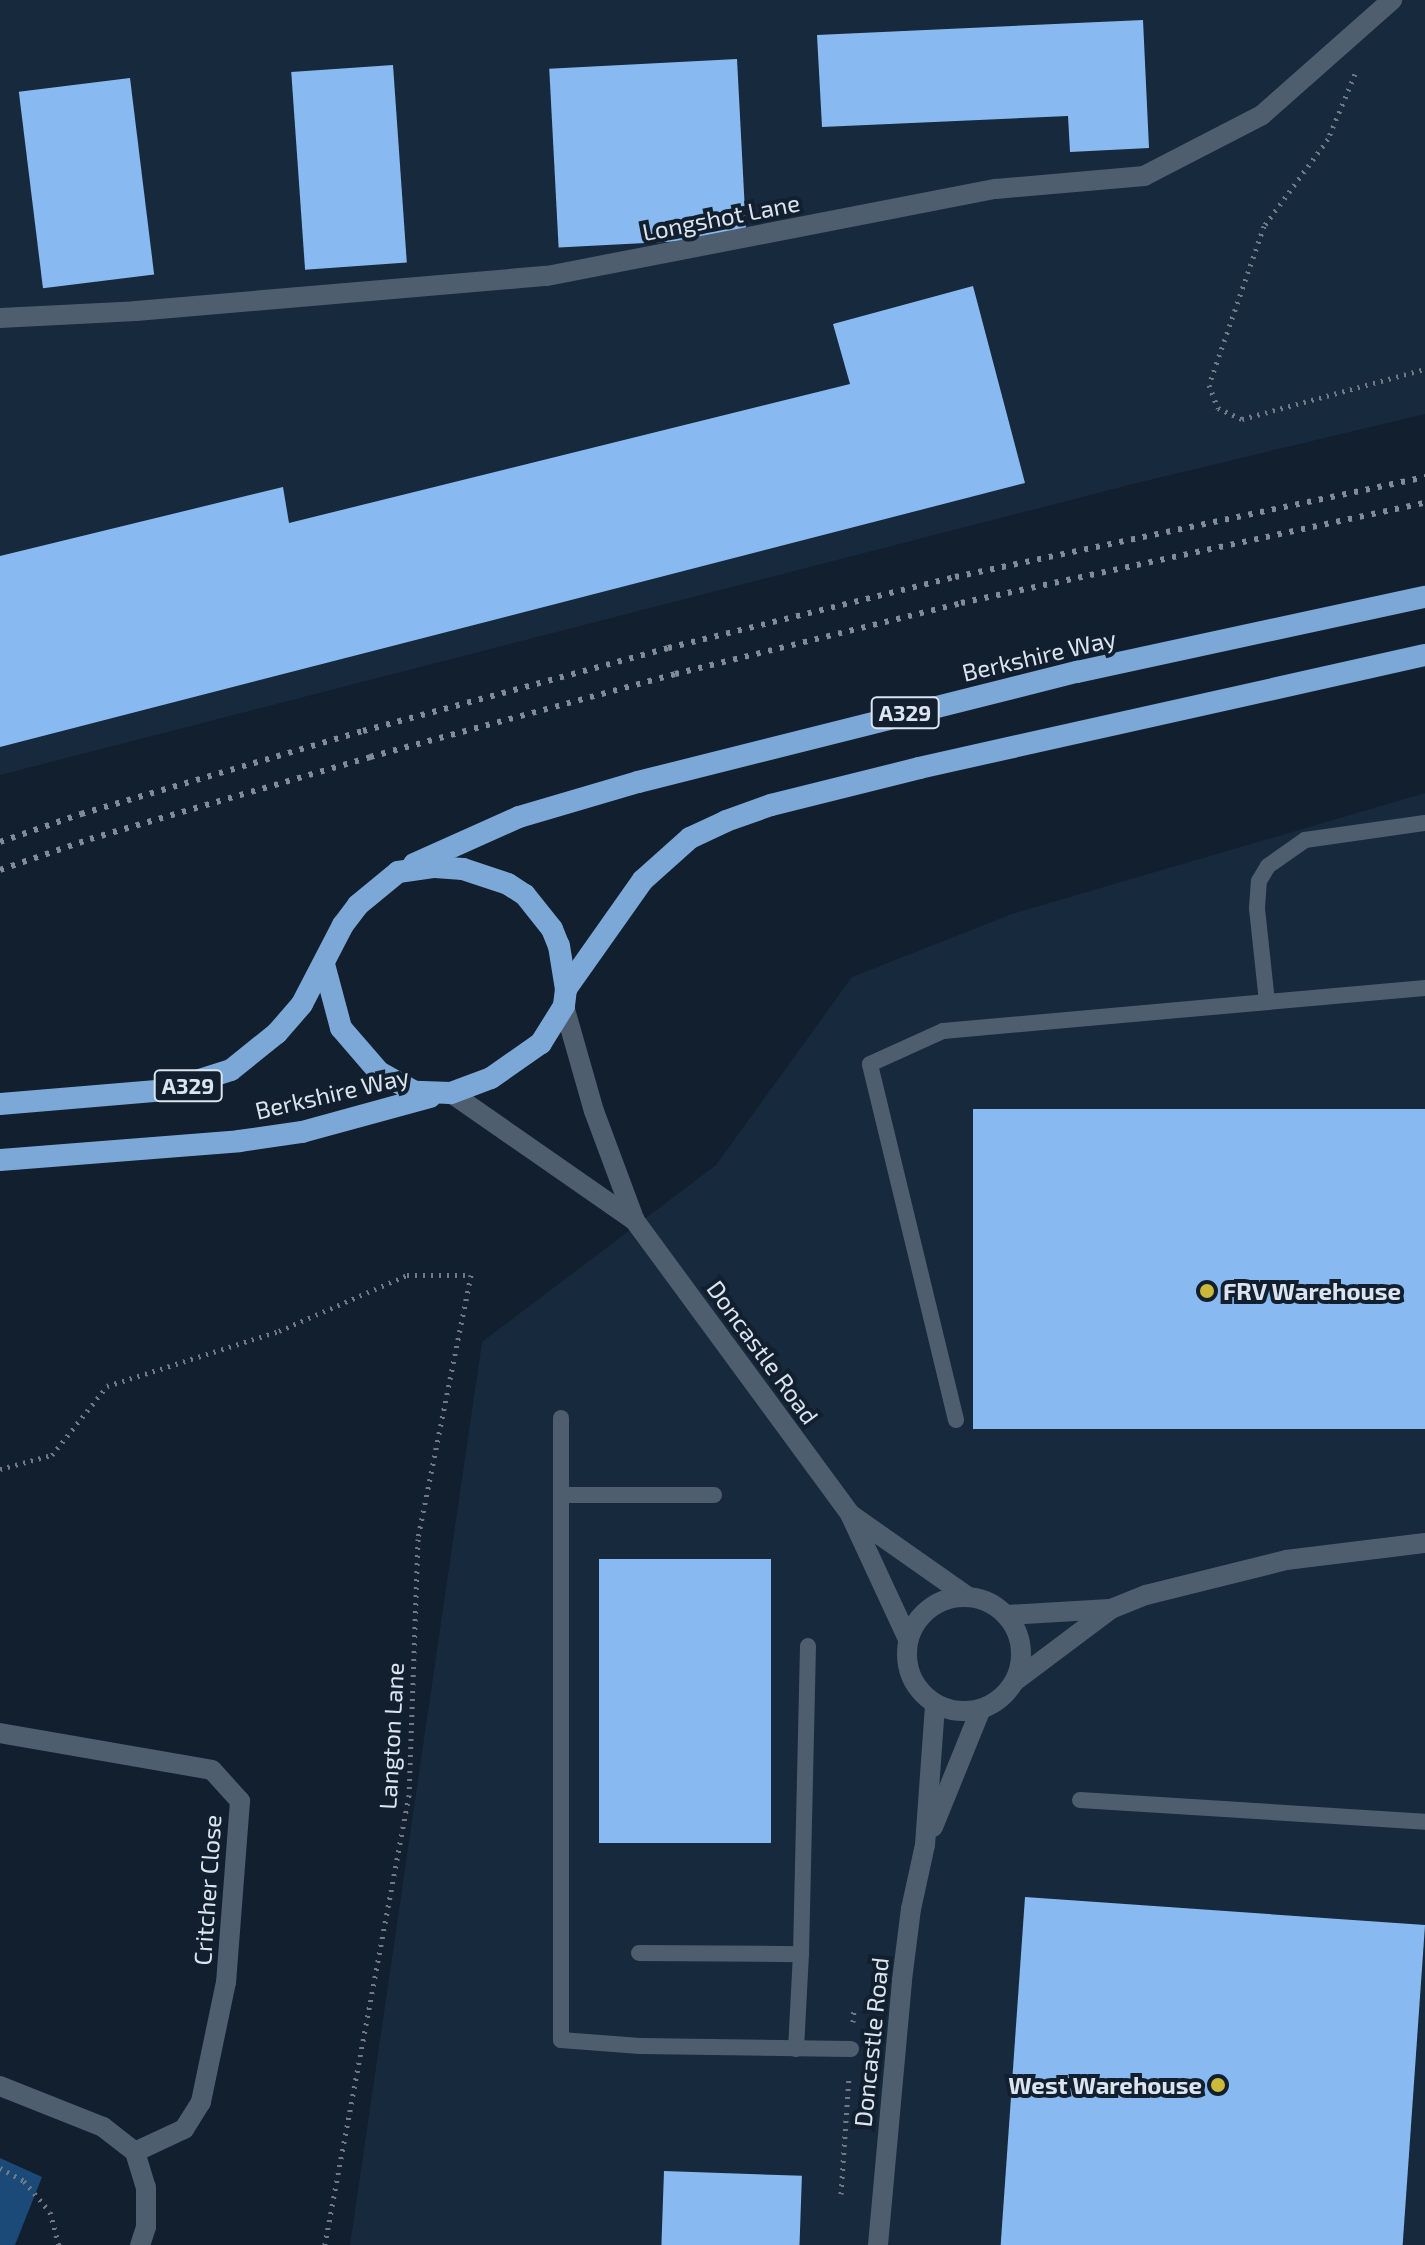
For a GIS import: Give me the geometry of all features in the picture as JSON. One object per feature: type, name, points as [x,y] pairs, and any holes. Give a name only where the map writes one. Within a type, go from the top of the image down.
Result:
[{"type":"highway","name":"Berkshire Way","points":[[398,872],[452,844],[519,817],[638,782],[1077,672],[1425,597]]},
{"type":"highway","name":"A329","points":[[443,1094],[517,1062],[541,1043],[565,998],[643,880],[690,838],[726,821],[771,805],[919,768],[1425,655]]},
{"type":"highway","points":[[398,872],[435,867],[463,869],[508,884],[525,895],[552,929],[565,998]]},
{"type":"highway","name":"A329","points":[[324,964],[332,943],[358,905],[398,872]]},
{"type":"highway","name":"Berkshire Way","points":[[0,1104],[168,1090],[231,1070],[277,1033],[302,1004],[324,964]]},
{"type":"highway","points":[[324,964],[341,1028],[364,1058],[395,1084],[443,1094]]},
{"type":"highway","name":"Berkshire Way","points":[[0,1160],[239,1141],[302,1132],[443,1094]]},
{"type":"street","name":"Longshot Lane","points":[[0,318],[136,311],[547,276],[996,189],[1144,176],[1262,115],[1384,3]]},
{"type":"street","name":"Doncastle Road","points":[[565,998],[594,1111],[635,1221],[850,1514],[908,1639]]},
{"type":"street","name":"Doncastle Road","points":[[443,1094],[635,1221]]},
{"type":"street","name":"Doncastle Road","points":[[850,1514],[968,1597]]},
{"type":"street","points":[[1007,1615],[1111,1609],[1213,1576],[1286,1560],[1425,1543]]},
{"type":"street","points":[[1015,1681],[1021,1647],[1007,1615],[983,1599],[948,1599],[931,1607],[917,1621],[908,1639],[906,1657],[911,1676],[920,1692],[935,1704],[950,1710],[981,1709],[995,1703],[1015,1681],[1111,1609]]},
{"type":"street","name":"Doncastle Road","points":[[878,2245],[902,1980],[911,1909],[925,1845],[935,1704]]},
{"type":"street","name":"Doncastle Road","points":[[925,1845],[981,1709]]},
{"type":"street","name":"Critcher Close","points":[[0,1733],[212,1770],[240,1801],[226,1982],[201,2102],[184,2129],[135,2152]]},
{"type":"street","points":[[0,2086],[103,2127],[135,2152],[146,2187],[146,2227],[140,2245]]},
{"type":"lane","points":[[1267,1002],[1257,908],[1259,881],[1268,866],[1305,840],[1425,823]]},
{"type":"lane","points":[[956,1420],[870,1064],[943,1031],[1425,988]]},
{"type":"lane","points":[[561,1418],[561,2040],[851,2049]]},
{"type":"lane","points":[[561,1495],[714,1495]]},
{"type":"lane","points":[[796,2049],[808,1646]]},
{"type":"lane","points":[[1080,1800],[1425,1822]]},
{"type":"lane","points":[[639,1953],[801,1954]]},
{"type":"path","points":[[1360,61],[1328,139],[1264,226],[1209,385],[1218,408],[1242,419],[1425,369]]},
{"type":"path","name":"Langton Lane","points":[[0,1469],[52,1455],[107,1386],[279,1331],[407,1275],[471,1275],[418,1539],[409,1795],[325,2245]]},
{"type":"path","points":[[841,2194],[854,2009]]},
{"type":"path","points":[[0,2168],[24,2181],[50,2212],[59,2245]]},
{"type":"shaded area","points":[[0,0],[1425,0],[1425,414],[1141,482],[0,775]]},
{"type":"shaded area","points":[[1425,793],[1425,2245],[350,2245],[482,1342],[716,1165],[852,977],[1012,914]]},
{"type":"shaded area","points":[[0,2158],[42,2177],[15,2245],[0,2245]]},
{"type":"building","points":[[1143,20],[1149,148],[1070,152],[1068,116],[822,127],[817,35]]},
{"type":"building","points":[[737,59],[746,238],[559,248],[549,69]]},
{"type":"building","points":[[393,65],[407,263],[305,270],[291,72]]},
{"type":"building","points":[[130,78],[154,275],[43,288],[19,92]]},
{"type":"building","points":[[973,286],[1025,483],[0,747],[0,556],[283,487],[289,523],[850,384],[833,324]]},
{"type":"building","name":"FRV Warehouse","points":[[973,1109],[1425,1109],[1425,1429],[973,1429]]},
{"type":"building","points":[[599,1559],[771,1559],[771,1843],[599,1843]]},
{"type":"building","name":"West Warehouse","points":[[1025,1897],[1425,1925],[1403,2245],[1001,2245]]},
{"type":"building","points":[[664,2171],[802,2176],[799,2245],[661,2245]]},
{"type":"railway","points":[[0,842],[81,814],[363,731],[668,648],[955,577],[1425,477]]},
{"type":"railway","points":[[0,870],[90,839],[370,757],[675,674],[961,603],[1425,503]]},
{"type":"place","name":"FRV Warehouse","points":[[1207,1291]]},
{"type":"place","name":"West Warehouse","points":[[1218,2085]]}]
